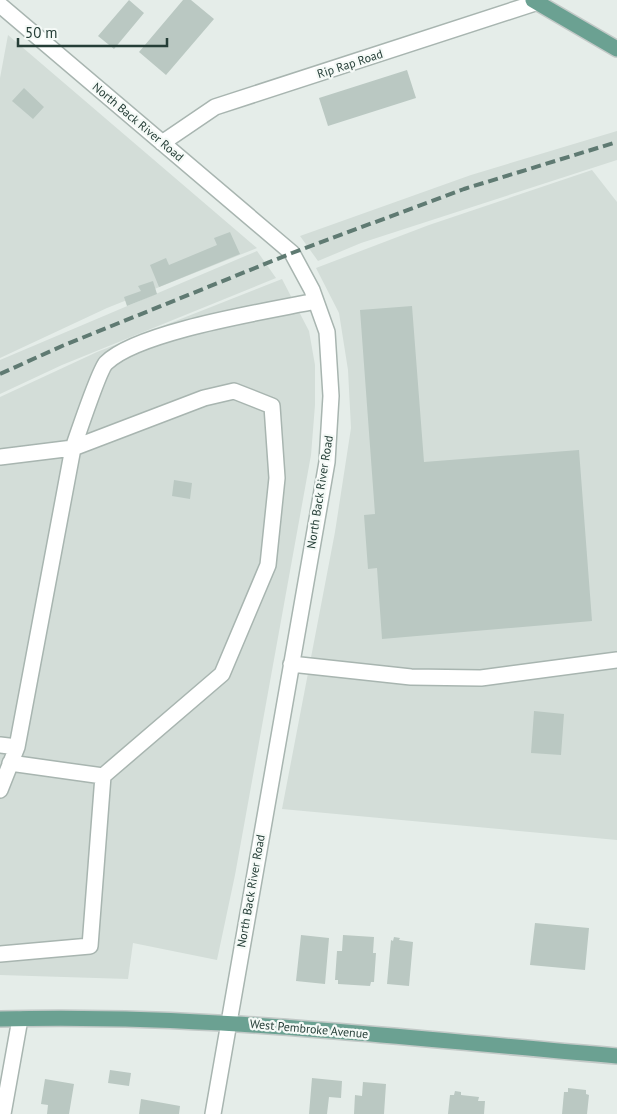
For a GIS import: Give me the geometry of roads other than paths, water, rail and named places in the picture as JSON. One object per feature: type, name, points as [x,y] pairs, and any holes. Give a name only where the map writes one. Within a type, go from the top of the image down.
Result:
[{"type":"main road","points":[[539,1],[617,49]]},
{"type":"main road","name":"West Pembroke Avenue","points":[[0,1019],[228,1022],[617,1056]]},
{"type":"street","name":"Rip Rap Road","points":[[162,143],[215,107],[539,1]]},
{"type":"street","name":"North Back River Road","points":[[1,11],[292,253],[316,301],[327,332],[332,396],[328,452],[213,1114]]},
{"type":"street","points":[[0,790],[17,747],[73,448],[104,364],[125,348],[186,329],[316,301]]},
{"type":"street","points":[[0,457],[73,448],[204,398],[234,391],[272,406],[277,478],[268,566],[222,674],[103,776],[90,946],[0,954]]},
{"type":"street","points":[[291,664],[411,677],[481,678],[617,660]]},
{"type":"street","points":[[0,745],[17,747]]},
{"type":"street","points":[[10,763],[103,776]]},
{"type":"street","points":[[3,1114],[20,1019]]},
{"type":"railway","points":[[0,374],[62,346],[292,253],[464,189],[617,142]]}]
